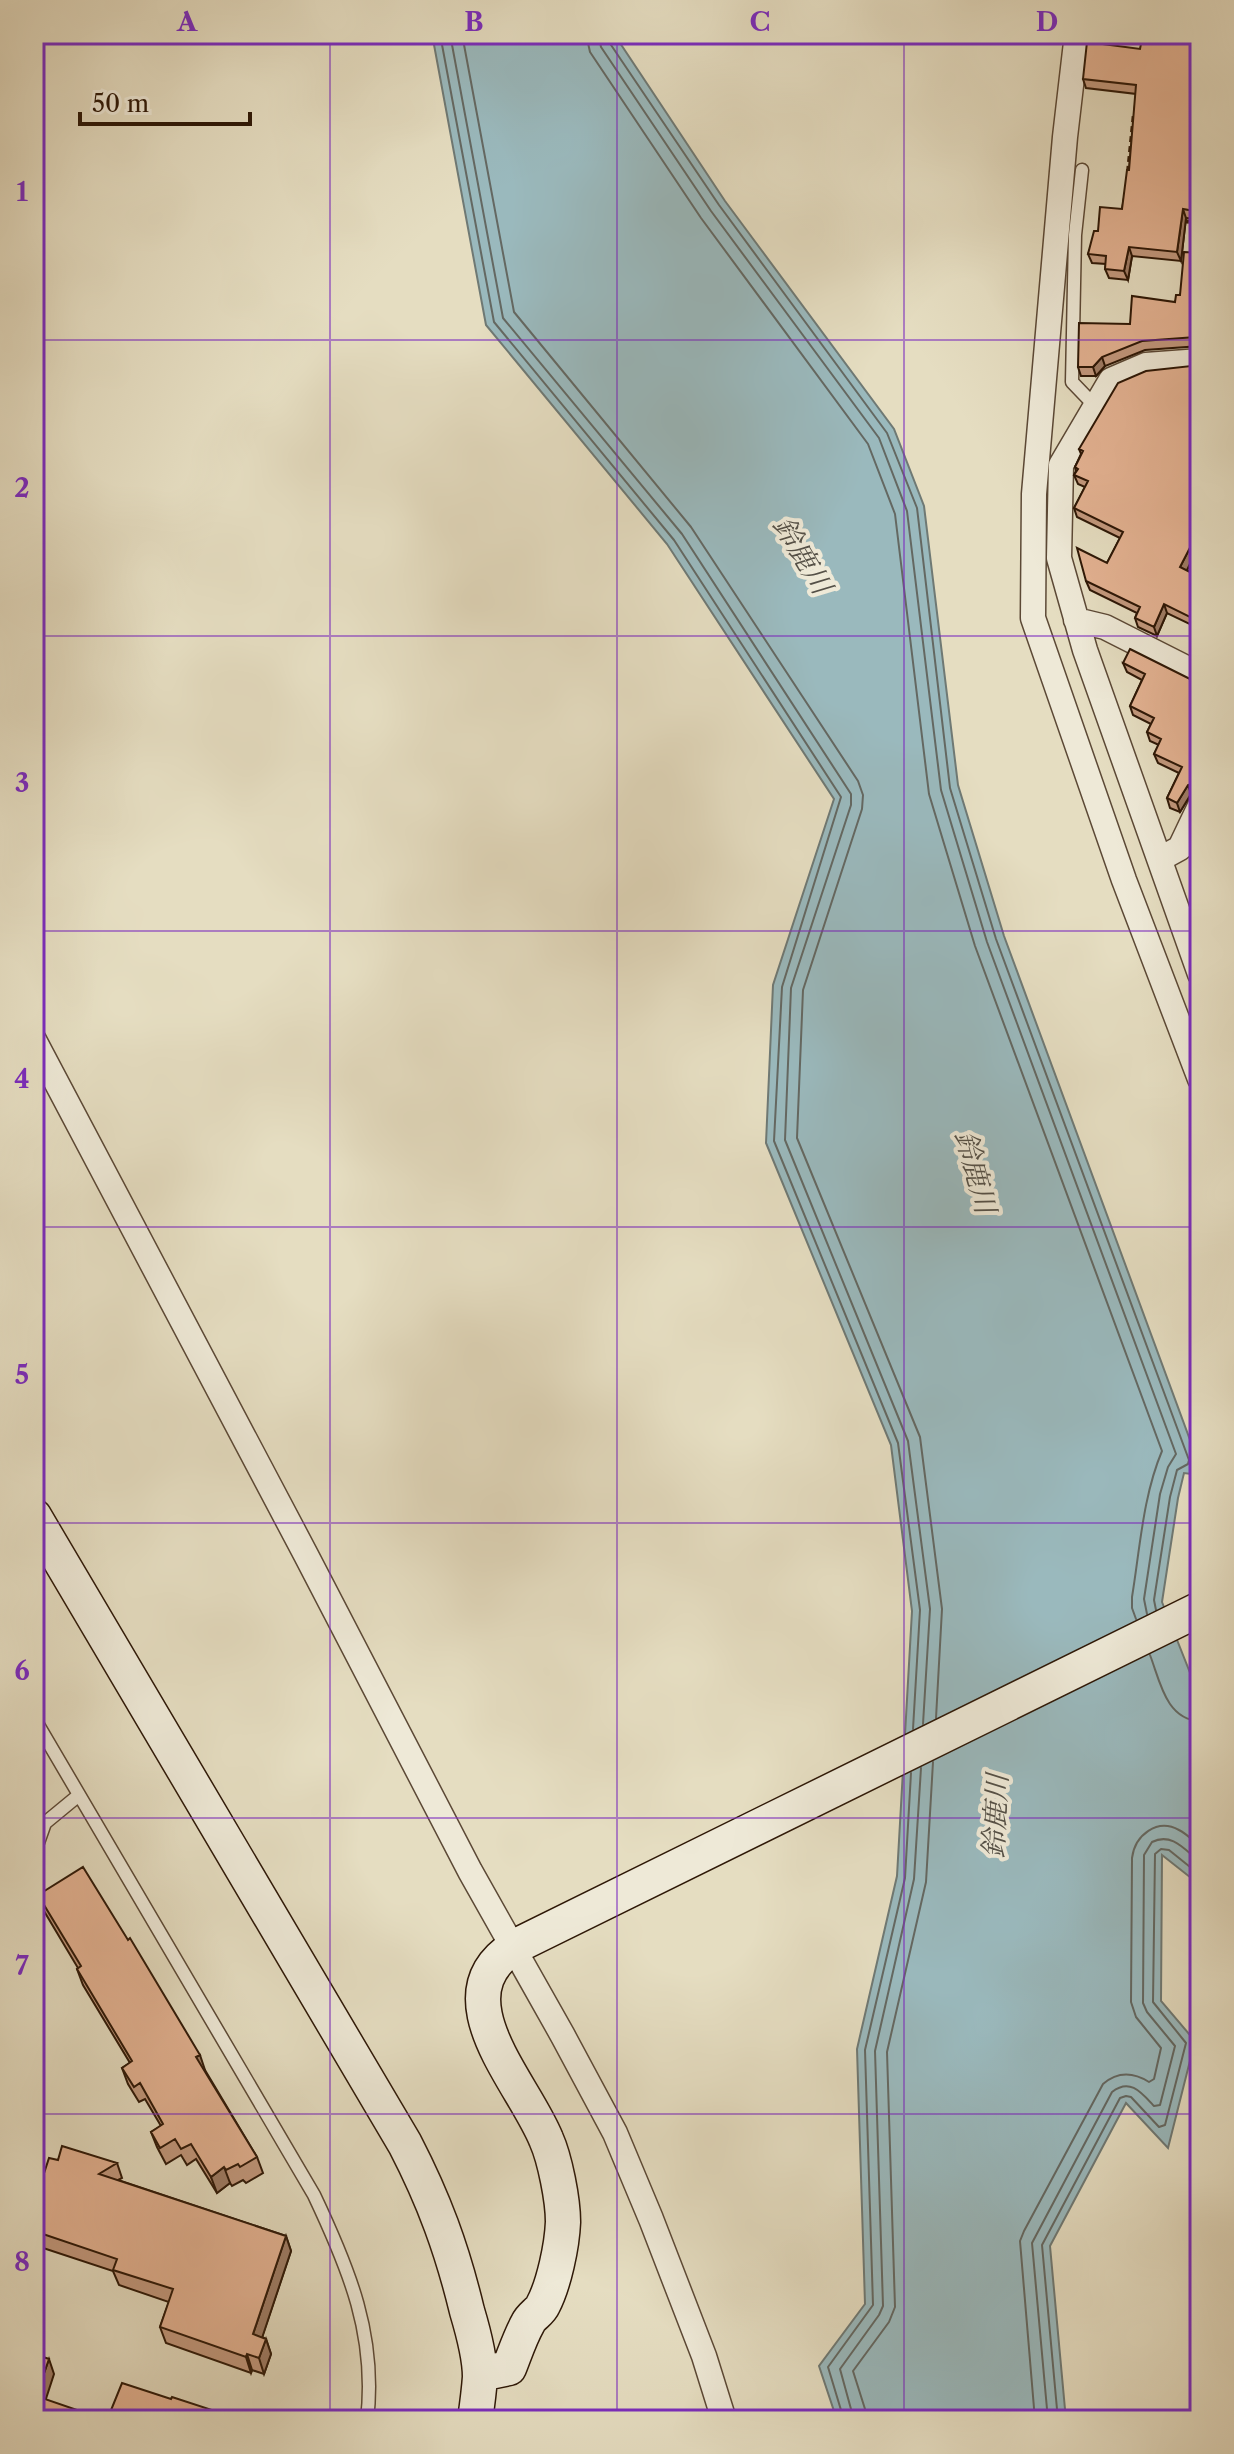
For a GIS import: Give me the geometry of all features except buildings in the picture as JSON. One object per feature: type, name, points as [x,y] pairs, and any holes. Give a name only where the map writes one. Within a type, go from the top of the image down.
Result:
[{"type":"street","points":[[1077,34],[1034,494],[1033,618],[1124,880],[1200,1079]]},
{"type":"street","points":[[1200,361],[1146,365],[1111,380],[1061,465],[1059,558],[1085,650],[1200,974]]},
{"type":"street","points":[[1076,620],[1105,627],[1200,675]]},
{"type":"street","points":[[1160,859],[1180,848],[1200,806]]},
{"type":"street","points":[[34,1040],[470,1871],[519,1945],[615,2133],[704,2356],[724,2420]]},
{"type":"street","points":[[34,1516],[405,2144],[442,2224],[472,2328],[480,2374],[475,2420]]},
{"type":"street","points":[[480,2374],[509,2368],[528,2321],[542,2308],[551,2285],[563,2221],[547,2139],[484,2019],[482,1997],[489,1969],[519,1945],[1200,1609]]},
{"type":"lane","points":[[1082,170],[1075,235],[1072,382],[1096,407]]},
{"type":"lane","points":[[34,1718],[314,2195],[344,2259],[365,2331],[371,2387],[367,2420]]},
{"type":"lane","points":[[34,1854],[45,1823],[79,1795]]},
{"type":"path","points":[[1126,182],[1135,103]]},
{"type":"path","points":[[1169,219],[1200,223]]},
{"type":"water","name":"鈴鹿川","points":[[432,34],[614,34],[725,201],[894,429],[924,506],[958,785],[1004,936],[1200,1467],[1200,1475],[1184,1473],[1162,1602],[1200,1698],[1200,1885],[1162,1855],[1161,2001],[1195,2041],[1168,2148],[1126,2103],[1050,2246],[1066,2420],[837,2420],[819,2366],[865,2304],[857,2049],[897,1876],[912,1611],[891,1445],[766,1143],[773,985],[834,799],[667,544],[486,325]]}]
